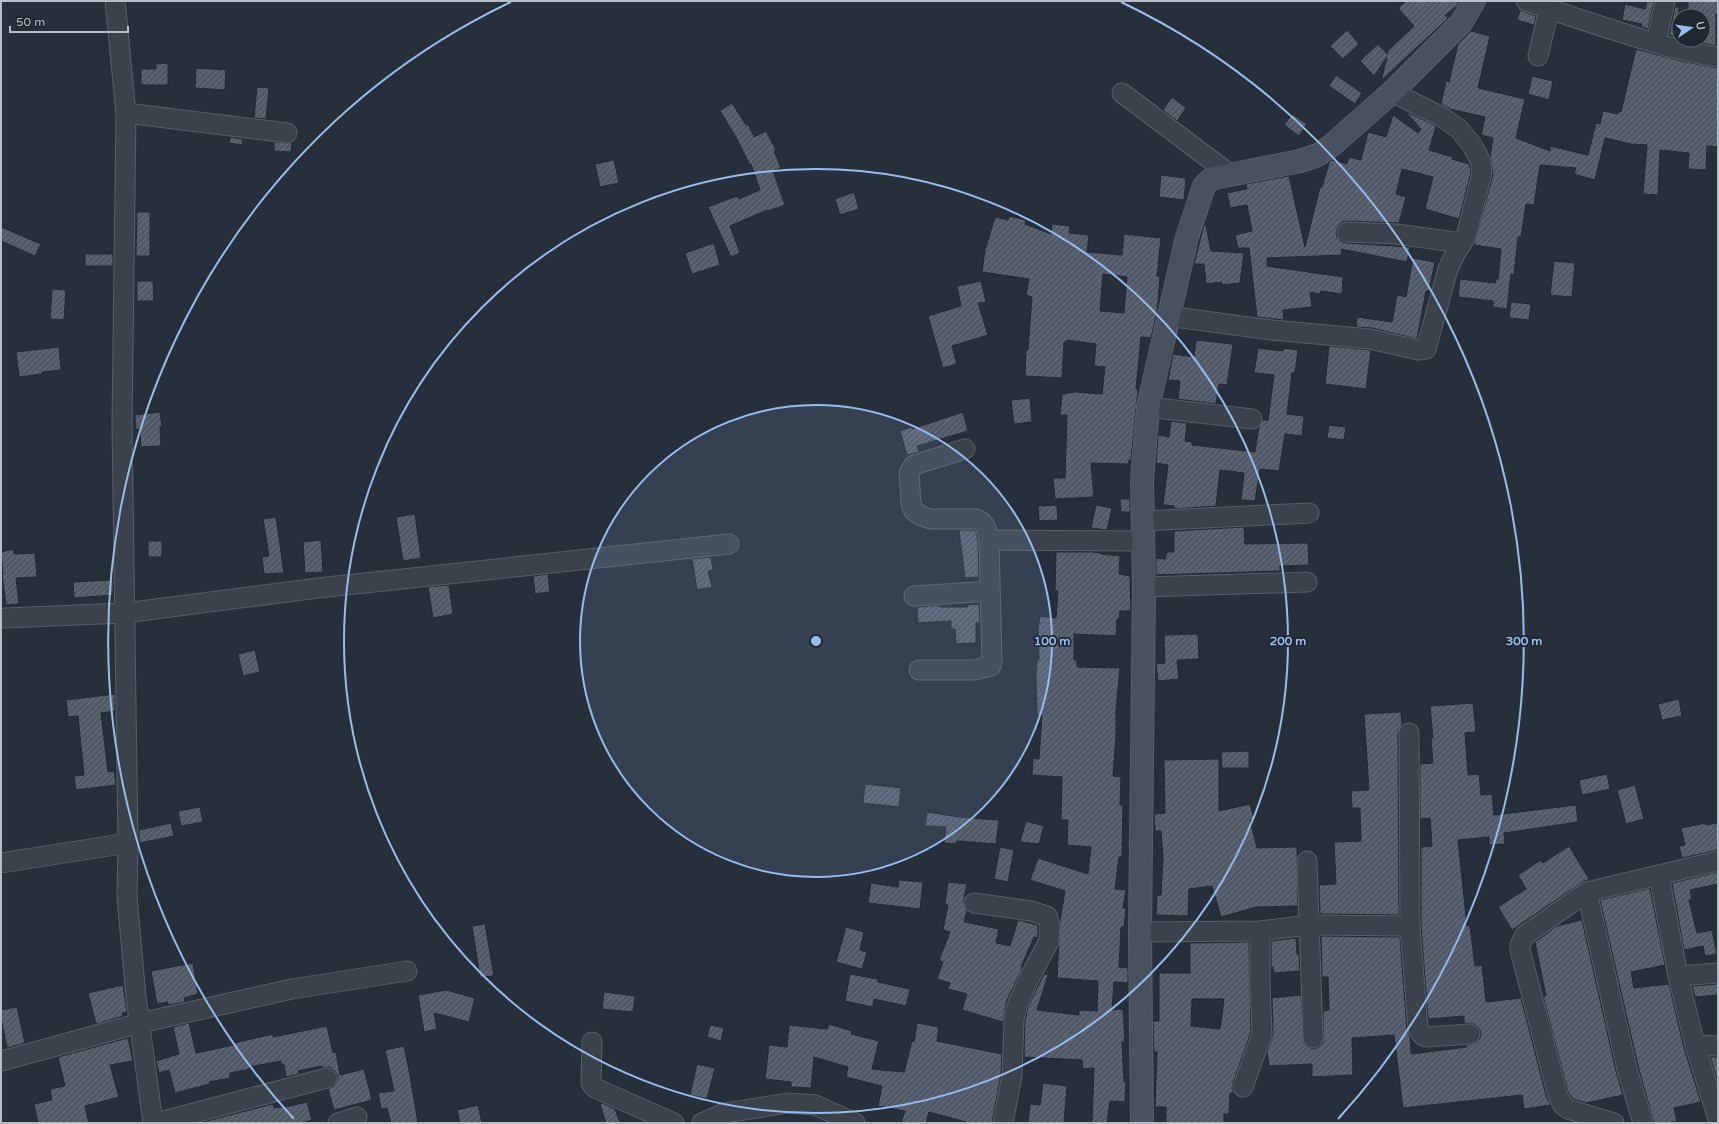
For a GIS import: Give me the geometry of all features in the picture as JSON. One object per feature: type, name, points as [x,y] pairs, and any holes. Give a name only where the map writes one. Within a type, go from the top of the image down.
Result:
[{"type":"street","points":[[115,1],[126,112],[122,425],[128,842],[127,897],[140,1023],[153,1123]]},
{"type":"street","points":[[1142,1123],[1140,932],[1144,587],[1142,479],[1148,407],[1186,237],[1204,186],[1209,181],[1214,178],[1300,161],[1318,155],[1331,146],[1392,92],[1461,24],[1474,1]]},
{"type":"street","points":[[1526,1],[1656,43],[1697,54],[1718,57]]},
{"type":"street","points":[[1656,43],[1665,1]]},
{"type":"street","points":[[1538,56],[1549,9]]},
{"type":"street","points":[[1168,316],[1272,330],[1370,339],[1418,350],[1426,350],[1448,269],[1456,252],[1466,237],[1482,173],[1480,160],[1472,145],[1459,129],[1442,117],[1392,92]]},
{"type":"street","points":[[1122,93],[1231,175]]},
{"type":"street","points":[[126,112],[287,133]]},
{"type":"street","points":[[1347,232],[1396,234],[1462,243]]},
{"type":"street","points":[[1148,407],[1252,419]]},
{"type":"street","points":[[919,670],[974,670],[991,666],[989,540],[986,526],[980,520],[931,519],[921,516],[914,511],[910,504],[909,473],[914,465],[965,449]]},
{"type":"street","points":[[989,540],[1142,531],[1309,513]]},
{"type":"street","points":[[5,618],[125,613],[318,588],[729,544]]},
{"type":"street","points":[[1144,587],[1307,582]]},
{"type":"street","points":[[914,596],[990,591]]},
{"type":"street","points":[[1409,733],[1410,926],[1418,1030],[1426,1037],[1470,1034]]},
{"type":"street","points":[[1,863],[128,842]]},
{"type":"street","points":[[1306,860],[1313,1038]]},
{"type":"street","points":[[1614,1123],[1568,1109],[1563,1105],[1558,1096],[1520,950],[1520,945],[1525,935],[1587,892],[1718,861]]},
{"type":"street","points":[[1659,875],[1678,976],[1695,1045],[1717,1113]]},
{"type":"street","points":[[1587,892],[1627,1069],[1643,1123]]},
{"type":"street","points":[[974,903],[1031,911],[1046,916],[1050,925],[1050,940],[1018,1003],[1014,1019],[1012,1075],[1003,1123]]},
{"type":"street","points":[[1140,932],[1260,931],[1309,925],[1410,926]]},
{"type":"street","points":[[1242,1087],[1262,1034],[1260,931]]},
{"type":"street","points":[[1,1062],[140,1023],[292,990],[407,971]]},
{"type":"street","points":[[1678,976],[1718,974]]},
{"type":"street","points":[[592,1042],[591,1083],[595,1088],[674,1123]]},
{"type":"street","points":[[1695,1045],[1718,1046]]},
{"type":"street","points":[[156,1123],[327,1078]]},
{"type":"street","points":[[702,1123],[725,1113],[788,1103],[815,1105],[855,1123]]},
{"type":"street","points":[[338,1123],[357,1117]]},
{"type":"building","points":[[1406,1],[1459,1],[1457,6],[1445,15],[1448,18],[1381,81],[1387,57],[1374,76],[1360,61],[1378,44],[1387,54],[1388,51],[1414,26],[1398,8]]},
{"type":"building","points":[[1647,1],[1654,1],[1648,29],[1641,27],[1642,24],[1622,20],[1625,4],[1645,9]]},
{"type":"building","points":[[1688,1],[1718,1],[1718,14],[1716,14],[1716,46],[1711,45],[1711,8],[1688,8]]},
{"type":"building","points":[[1520,10],[1536,16],[1534,25],[1517,20]]},
{"type":"building","points":[[1347,30],[1359,44],[1343,59],[1330,46]]},
{"type":"building","points":[[1471,31],[1490,36],[1478,88],[1525,99],[1516,138],[1550,151],[1550,146],[1588,155],[1596,123],[1600,124],[1603,111],[1618,114],[1619,111],[1621,112],[1636,49],[1681,61],[1718,68],[1718,147],[1707,146],[1706,170],[1688,169],[1689,153],[1660,150],[1658,195],[1643,194],[1647,145],[1631,144],[1605,138],[1595,180],[1574,174],[1576,168],[1540,165],[1534,205],[1526,204],[1521,237],[1518,237],[1514,275],[1511,274],[1507,309],[1493,307],[1493,301],[1458,297],[1460,279],[1495,283],[1496,279],[1498,279],[1501,249],[1474,245],[1493,175],[1490,157],[1493,138],[1481,135],[1485,117],[1450,109],[1441,104],[1446,81],[1449,82],[1458,44]]},
{"type":"building","points":[[168,63],[168,85],[141,85],[141,69],[156,69],[156,64]]},
{"type":"building","points":[[196,68],[226,70],[225,90],[195,88]]},
{"type":"building","points":[[1336,75],[1362,93],[1355,104],[1329,86]]},
{"type":"building","points":[[1532,76],[1553,81],[1549,100],[1528,94]]},
{"type":"building","points":[[257,87],[269,88],[266,119],[254,118]]},
{"type":"building","points":[[1172,97],[1186,108],[1177,121],[1163,110]]},
{"type":"building","points":[[732,103],[746,125],[748,124],[754,137],[766,131],[776,150],[774,151],[781,168],[773,171],[785,205],[768,211],[767,210],[730,226],[740,253],[731,257],[708,207],[737,196],[739,199],[760,190],[751,164],[750,165],[736,137],[720,111]]},
{"type":"building","points":[[1405,111],[1436,126],[1429,150],[1453,157],[1452,159],[1469,164],[1471,172],[1459,219],[1425,209],[1433,177],[1402,169],[1396,194],[1406,197],[1399,223],[1347,221],[1342,222],[1338,226],[1336,232],[1337,237],[1346,243],[1410,247],[1407,262],[1341,249],[1342,255],[1267,258],[1267,266],[1343,277],[1342,294],[1321,291],[1320,294],[1310,292],[1312,307],[1283,310],[1284,320],[1257,317],[1249,248],[1238,248],[1235,235],[1252,231],[1247,205],[1230,208],[1227,193],[1247,189],[1246,184],[1289,176],[1305,247],[1320,187],[1322,187],[1329,163],[1332,160],[1347,164],[1349,157],[1361,160],[1368,132],[1386,137],[1393,115],[1418,133],[1421,129]]},
{"type":"building","points":[[1292,114],[1307,124],[1299,136],[1284,125]]},
{"type":"building","points":[[230,137],[243,139],[242,145],[229,143]]},
{"type":"building","points":[[274,142],[292,143],[291,152],[274,151]]},
{"type":"building","points":[[614,160],[619,183],[600,187],[595,164]]},
{"type":"building","points":[[1161,175],[1186,178],[1184,200],[1159,197]]},
{"type":"building","points":[[854,192],[859,209],[840,215],[835,199]]},
{"type":"building","points":[[137,212],[150,212],[150,256],[136,256]]},
{"type":"building","points":[[1009,216],[1026,220],[1025,224],[1051,234],[1052,224],[1070,226],[1069,233],[1089,235],[1087,252],[1122,255],[1124,234],[1161,238],[1157,276],[1160,277],[1157,312],[1151,338],[1141,337],[1136,389],[1138,389],[1131,460],[1129,460],[1128,464],[1091,463],[1094,497],[1055,499],[1053,478],[1065,478],[1067,415],[1060,415],[1062,394],[1075,392],[1102,394],[1105,367],[1094,366],[1096,344],[1067,340],[1064,342],[1062,378],[1025,376],[1026,350],[1028,350],[1032,297],[1026,295],[1029,279],[982,272],[985,250],[995,217],[1008,220]],"holes":[[[1103,274],[1127,277],[1124,313],[1100,311]]]},
{"type":"building","points":[[1204,225],[1206,225],[1211,251],[1244,253],[1240,283],[1222,285],[1222,282],[1206,284],[1204,264],[1194,264]]},
{"type":"building","points":[[1,227],[41,244],[35,256],[1,241]]},
{"type":"building","points":[[714,243],[720,265],[692,274],[685,253]]},
{"type":"building","points":[[85,254],[113,254],[113,266],[85,266]]},
{"type":"building","points":[[1413,258],[1435,262],[1429,291],[1426,291],[1417,339],[1372,328],[1356,327],[1357,317],[1392,322],[1397,295],[1406,297]]},
{"type":"building","points":[[1554,261],[1575,263],[1572,297],[1550,295]]},
{"type":"building","points":[[137,281],[153,281],[154,301],[137,301]]},
{"type":"building","points":[[981,281],[986,302],[978,303],[988,335],[952,346],[957,364],[943,368],[928,316],[961,306],[957,286]]},
{"type":"building","points":[[52,289],[66,290],[64,320],[50,319]]},
{"type":"building","points":[[1511,302],[1531,304],[1529,320],[1509,318]]},
{"type":"building","points":[[1196,340],[1233,344],[1227,385],[1219,384],[1216,404],[1178,399],[1180,381],[1168,380],[1173,354],[1194,357]]},
{"type":"building","points":[[1329,346],[1371,350],[1366,389],[1325,384]]},
{"type":"building","points":[[59,347],[61,370],[19,377],[16,352]]},
{"type":"building","points":[[1258,348],[1283,351],[1283,348],[1298,350],[1295,373],[1292,373],[1287,414],[1304,416],[1302,436],[1285,434],[1279,471],[1260,469],[1255,501],[1241,500],[1244,473],[1220,470],[1216,506],[1174,509],[1174,506],[1163,505],[1168,465],[1156,463],[1158,435],[1169,437],[1171,421],[1187,423],[1185,441],[1192,442],[1192,445],[1255,452],[1259,427],[1263,420],[1268,420],[1274,375],[1254,373]]},
{"type":"building","points":[[1030,398],[1032,422],[1014,424],[1011,400]]},
{"type":"building","points":[[160,412],[162,427],[160,427],[161,446],[141,447],[140,429],[136,430],[135,415]]},
{"type":"building","points":[[963,412],[968,431],[917,446],[919,452],[907,455],[900,431],[912,427],[912,429]]},
{"type":"building","points":[[1329,425],[1346,427],[1344,440],[1327,438]]},
{"type":"building","points":[[1120,499],[1130,499],[1130,512],[1121,512]]},
{"type":"building","points":[[1057,505],[1058,520],[1039,521],[1038,506]]},
{"type":"building","points":[[1096,505],[1112,508],[1107,530],[1091,528]]},
{"type":"building","points":[[415,514],[421,558],[403,561],[396,517]]},
{"type":"building","points":[[276,517],[284,573],[264,574],[262,557],[269,556],[263,519]]},
{"type":"building","points":[[1244,527],[1245,544],[1308,543],[1309,565],[1280,566],[1280,571],[1156,575],[1156,558],[1165,559],[1167,552],[1174,552],[1174,531]]},
{"type":"building","points":[[959,530],[974,530],[976,532],[978,541],[979,577],[965,578]]},
{"type":"building","points":[[321,540],[323,572],[305,573],[303,542]]},
{"type":"building","points":[[148,541],[162,541],[162,557],[148,557]]},
{"type":"building","points":[[13,549],[14,554],[35,553],[37,577],[16,578],[19,604],[6,605],[1,552]]},
{"type":"building","points":[[1056,552],[1092,552],[1120,556],[1119,574],[1130,576],[1131,611],[1120,611],[1119,619],[1117,619],[1116,636],[1074,634],[1074,660],[1077,660],[1077,667],[1120,668],[1116,710],[1113,776],[1121,777],[1120,805],[1123,805],[1122,857],[1119,857],[1115,889],[1126,890],[1123,908],[1126,908],[1124,927],[1121,927],[1119,967],[1128,968],[1128,983],[1114,982],[1112,1010],[1123,1009],[1125,1042],[1122,1042],[1124,1082],[1126,1082],[1125,1102],[1110,1101],[1107,1123],[1092,1123],[1094,1068],[1083,1069],[1082,1060],[1024,1057],[1025,1021],[1028,1007],[1044,974],[1048,975],[1037,1010],[1079,1015],[1079,1010],[1097,1011],[1098,981],[1057,978],[1060,921],[1065,891],[1030,880],[1038,858],[1088,874],[1091,847],[1067,845],[1068,820],[1061,820],[1062,777],[1032,775],[1033,758],[1039,759],[1042,715],[1037,715],[1036,676],[1037,660],[1039,660],[1038,629],[1040,616],[1056,618],[1058,591],[1055,591]]},
{"type":"building","points":[[711,557],[713,570],[708,571],[712,587],[697,590],[692,559]]},
{"type":"building","points":[[548,574],[550,592],[535,594],[533,576]]},
{"type":"building","points":[[113,580],[113,595],[74,598],[73,582]]},
{"type":"building","points":[[449,585],[453,614],[433,618],[428,587]]},
{"type":"building","points":[[979,604],[980,623],[976,623],[976,643],[956,644],[955,629],[951,629],[951,621],[918,623],[917,607],[940,605],[940,607],[967,607],[967,605]]},
{"type":"building","points":[[1198,634],[1199,659],[1177,660],[1179,679],[1158,681],[1156,664],[1165,663],[1164,635]]},
{"type":"building","points":[[255,650],[260,672],[243,676],[238,654]]},
{"type":"building","points":[[115,694],[115,711],[101,713],[108,772],[114,771],[116,785],[76,790],[74,776],[84,775],[78,716],[68,717],[66,700]]},
{"type":"building","points":[[1679,699],[1682,716],[1662,720],[1658,704]]},
{"type":"building","points":[[1473,703],[1476,732],[1465,733],[1468,775],[1479,774],[1481,795],[1492,794],[1494,815],[1576,805],[1578,822],[1504,833],[1505,844],[1489,845],[1489,837],[1458,840],[1467,926],[1470,926],[1475,966],[1482,965],[1486,1002],[1521,998],[1547,1099],[1551,1105],[1524,1109],[1522,1095],[1403,1108],[1394,1035],[1352,1038],[1353,1075],[1312,1077],[1312,1064],[1269,1066],[1267,1052],[1273,1034],[1272,998],[1301,995],[1304,1043],[1313,1049],[1319,1047],[1323,1043],[1323,1011],[1329,1010],[1328,977],[1322,977],[1321,936],[1400,937],[1407,1030],[1410,1036],[1411,1054],[1467,1047],[1466,1045],[1476,1043],[1480,1039],[1481,1033],[1479,1028],[1474,1024],[1464,1023],[1464,1016],[1428,1019],[1421,926],[1421,847],[1432,846],[1430,818],[1420,819],[1420,764],[1433,763],[1431,739],[1433,738],[1430,706]]},
{"type":"building","points":[[1401,712],[1402,725],[1398,733],[1399,915],[1320,914],[1319,885],[1336,884],[1334,842],[1361,841],[1360,808],[1352,808],[1351,791],[1369,790],[1364,714]]},
{"type":"building","points":[[1249,751],[1249,768],[1222,768],[1221,752]]},
{"type":"building","points":[[1219,759],[1219,811],[1250,804],[1254,819],[1250,820],[1257,848],[1297,847],[1298,906],[1256,907],[1221,917],[1212,886],[1189,889],[1188,916],[1156,915],[1157,895],[1161,895],[1163,857],[1161,831],[1155,831],[1154,814],[1165,813],[1164,760]]},
{"type":"building","points":[[1607,774],[1610,789],[1582,795],[1579,780]]},
{"type":"building","points":[[865,784],[901,788],[899,807],[863,803]]},
{"type":"building","points":[[1635,785],[1644,819],[1626,824],[1617,790]]},
{"type":"building","points":[[200,807],[203,822],[181,826],[178,811]]},
{"type":"building","points":[[927,812],[959,817],[999,820],[996,844],[957,841],[956,844],[944,843],[946,827],[925,826]]},
{"type":"building","points":[[1026,821],[1044,826],[1039,844],[1020,842]]},
{"type":"building","points":[[171,823],[174,836],[139,843],[139,830]]},
{"type":"building","points":[[1706,823],[1706,825],[1718,823],[1718,850],[1682,858],[1679,846],[1685,845],[1681,828]]},
{"type":"building","points":[[1569,846],[1589,879],[1512,930],[1498,907],[1526,889],[1518,875],[1541,860],[1543,863]]},
{"type":"building","points":[[1000,847],[1014,850],[1008,882],[994,879]]},
{"type":"building","points":[[1718,872],[1718,884],[1690,890],[1692,899],[1689,900],[1697,933],[1712,930],[1717,954],[1705,956],[1703,946],[1684,950],[1672,883]]},
{"type":"building","points":[[899,880],[923,882],[920,909],[868,903],[871,883],[898,887]]},
{"type":"building","points":[[948,882],[967,884],[963,902],[967,911],[964,922],[999,929],[996,943],[1010,946],[1018,920],[1038,925],[1038,938],[1034,937],[1021,967],[1023,967],[1007,1000],[1003,1022],[962,1010],[967,994],[948,989],[950,983],[937,979],[943,962],[939,960],[950,932],[943,930],[948,905],[945,904]]},
{"type":"building","points":[[1650,888],[1665,965],[1631,972],[1634,988],[1669,984],[1684,1048],[1701,1102],[1674,1108],[1677,1121],[1668,1123],[1654,1123],[1638,1066],[1600,900]]},
{"type":"building","points":[[1582,920],[1616,1071],[1623,1095],[1586,1103],[1573,1099],[1568,1092],[1543,996],[1546,996],[1535,942],[1557,926]]},
{"type":"building","points":[[485,924],[494,976],[480,977],[472,926]]},
{"type":"building","points":[[846,927],[864,932],[860,950],[867,952],[862,969],[836,962]]},
{"type":"building","points":[[1296,938],[1300,971],[1274,973],[1273,967],[1271,967],[1271,941]]},
{"type":"building","points":[[1249,942],[1251,1032],[1233,1083],[1232,1089],[1234,1093],[1230,1093],[1229,1114],[1224,1114],[1224,1123],[1166,1123],[1166,1107],[1155,1107],[1157,1052],[1154,1052],[1153,1021],[1159,1021],[1159,973],[1190,973],[1190,943]],"holes":[[[1192,999],[1224,999],[1220,1029],[1191,1026]]]},
{"type":"building","points":[[193,963],[198,994],[184,998],[185,1002],[168,1005],[168,1002],[157,1004],[151,971]]},
{"type":"building","points":[[850,974],[878,979],[878,982],[910,989],[906,1006],[874,999],[873,1007],[845,1001]]},
{"type":"building","points":[[1718,984],[1718,995],[1695,997],[1692,986]]},
{"type":"building","points":[[123,985],[127,1012],[122,1013],[123,1016],[96,1024],[88,993]]},
{"type":"building","points":[[446,990],[475,998],[469,1022],[434,1013],[437,1029],[424,1032],[418,995]]},
{"type":"building","points":[[604,992],[635,996],[633,1012],[602,1009]]},
{"type":"building","points":[[17,1007],[25,1043],[7,1048],[1,1018],[1,1010]]},
{"type":"building","points":[[189,1023],[196,1053],[234,1045],[234,1043],[273,1034],[273,1037],[327,1026],[333,1053],[336,1052],[340,1075],[364,1069],[372,1100],[334,1110],[328,1089],[334,1086],[337,1081],[338,1076],[334,1070],[330,1067],[323,1068],[322,1066],[298,1071],[299,1074],[286,1077],[284,1064],[281,1065],[281,1061],[249,1067],[250,1069],[230,1073],[230,1078],[209,1082],[210,1084],[175,1093],[169,1070],[159,1073],[156,1061],[179,1054],[173,1027]]},
{"type":"building","points":[[917,1023],[939,1027],[937,1041],[1002,1054],[1001,1074],[992,1123],[970,1123],[929,1112],[926,1123],[901,1123],[905,1111],[878,1106],[882,1086],[846,1077],[848,1067],[814,1057],[811,1088],[791,1087],[791,1082],[765,1079],[769,1045],[787,1047],[789,1025],[827,1029],[829,1024],[852,1031],[851,1034],[879,1041],[872,1069],[904,1072],[912,1041],[914,1042]]},
{"type":"building","points":[[710,1025],[724,1028],[721,1041],[707,1037]]},
{"type":"building","points":[[128,1038],[133,1061],[110,1065],[119,1097],[85,1106],[89,1123],[38,1123],[34,1104],[52,1100],[50,1089],[65,1086],[58,1057]]},
{"type":"building","points":[[404,1046],[418,1123],[391,1123],[387,1108],[381,1109],[378,1093],[394,1091],[385,1050]]},
{"type":"building","points":[[1710,1057],[1718,1057],[1718,1082]]},
{"type":"building","points":[[697,1064],[715,1068],[707,1099],[690,1095]]},
{"type":"building","points":[[1043,1083],[1067,1086],[1064,1123],[1028,1123],[1030,1104],[1040,1105]]},
{"type":"building","points":[[307,1102],[312,1120],[302,1123],[199,1123],[273,1104],[274,1108]]},
{"type":"building","points":[[602,1103],[615,1109],[620,1123],[606,1123],[600,1104]]},
{"type":"building","points":[[478,1105],[482,1123],[460,1123],[457,1110]]}]
